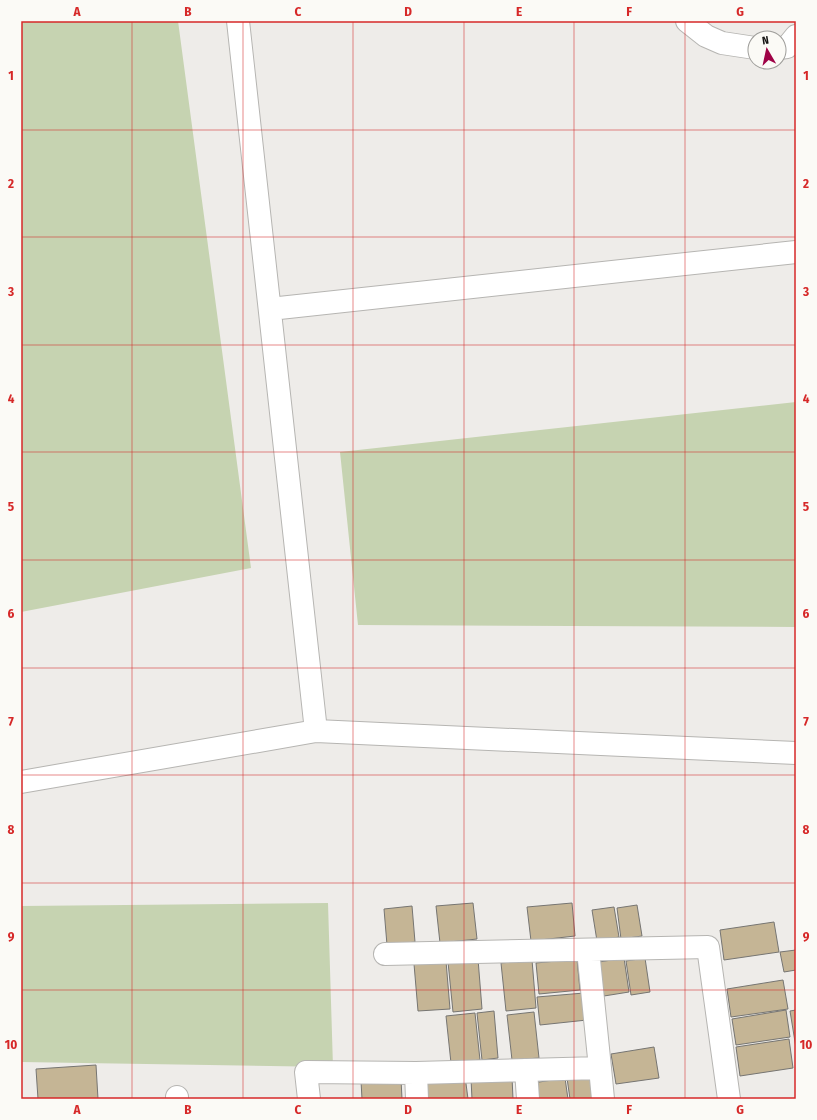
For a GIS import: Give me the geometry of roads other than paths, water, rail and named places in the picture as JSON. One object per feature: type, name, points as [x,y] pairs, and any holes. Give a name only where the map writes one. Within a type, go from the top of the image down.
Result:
[{"type":"street","points":[[238,21],[316,731]]},
{"type":"street","points":[[687,21],[706,36],[722,43],[747,47]]},
{"type":"street","points":[[787,47],[796,36]]},
{"type":"street","points":[[270,309],[796,252]]},
{"type":"street","points":[[21,782],[316,731],[796,753]]},
{"type":"street","points":[[385,954],[708,947],[729,1099]]},
{"type":"street","points":[[588,950],[604,1099]]},
{"type":"street","points":[[309,1099],[306,1072],[416,1073],[600,1068]]},
{"type":"street","points":[[526,1070],[528,1099]]},
{"type":"street","points":[[416,1073],[417,1099]]}]
